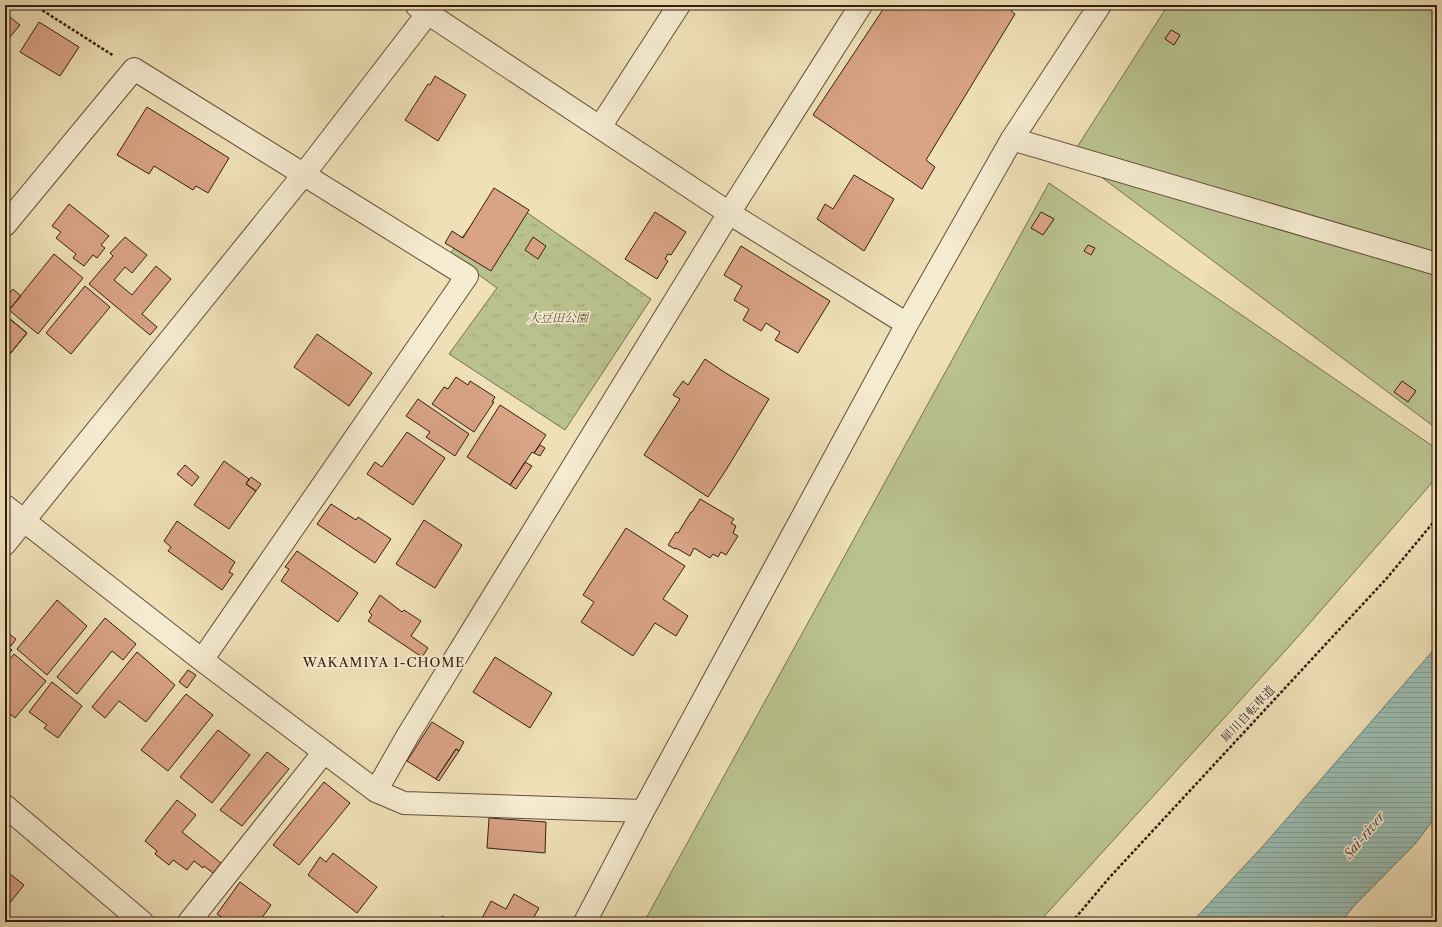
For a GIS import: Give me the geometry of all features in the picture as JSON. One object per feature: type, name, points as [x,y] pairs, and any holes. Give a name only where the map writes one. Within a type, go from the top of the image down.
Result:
[{"type":"street","points":[[600,127],[679,5]]},
{"type":"street","points":[[376,791],[408,734],[729,213],[861,5]]},
{"type":"street","points":[[586,922],[643,812],[907,324],[1012,139],[1100,5]]},
{"type":"street","points":[[5,544],[304,174],[422,9],[729,213],[907,324]]},
{"type":"street","points":[[5,225],[134,69],[467,276],[202,660]]},
{"type":"street","points":[[1012,139],[1437,264]]},
{"type":"street","points":[[5,506],[202,660],[376,791],[404,803],[643,812]]},
{"type":"street","points":[[189,922],[324,752]]},
{"type":"street","points":[[5,806],[142,922]]},
{"type":"path","points":[[34,5],[134,69]]},
{"type":"path","name":"犀川自転車道","points":[[1072,922],[1109,878],[1387,578],[1437,518]]},
{"type":"green space","points":[[1168,5],[1437,5],[1437,429],[1072,155]]},
{"type":"green space","points":[[1049,183],[1437,449],[1437,477],[1295,640],[1039,922],[644,922]]},
{"type":"green space","name":"大豆田公園","points":[[496,191],[651,299],[565,430],[449,354],[497,288],[450,254]]},
{"type":"water","name":"Sai-river","points":[[1437,646],[1437,815],[1416,843],[1355,905],[1341,922],[1192,922],[1263,846]]},
{"type":"building","points":[[886,5],[981,5],[990,10],[995,5],[1005,5],[1015,14],[926,160],[935,167],[922,189],[813,115]]},
{"type":"building","points":[[5,13],[20,25],[5,43]]},
{"type":"building","points":[[39,22],[79,47],[60,76],[20,52]]},
{"type":"building","points":[[1171,30],[1180,35],[1174,45],[1165,39]]},
{"type":"building","points":[[435,76],[466,95],[438,141],[405,120],[428,84],[430,85]]},
{"type":"building","points":[[147,107],[229,158],[208,193],[196,186],[193,190],[154,166],[149,174],[117,155]]},
{"type":"building","points":[[854,175],[894,199],[864,251],[817,219],[825,204],[833,209]]},
{"type":"building","points":[[494,188],[529,210],[491,271],[445,243],[452,231],[463,238]]},
{"type":"building","points":[[69,204],[109,236],[101,245],[105,248],[97,258],[93,255],[84,266],[73,258],[76,254],[56,238],[61,232],[52,226]]},
{"type":"building","points":[[655,212],[686,232],[671,255],[668,254],[665,259],[668,261],[657,279],[625,259]]},
{"type":"building","points":[[1041,212],[1054,219],[1043,235],[1031,228]]},
{"type":"building","points":[[125,237],[147,255],[132,273],[125,267],[114,280],[132,295],[156,266],[171,279],[142,314],[157,327],[150,335],[89,284],[113,256],[110,253]]},
{"type":"building","points":[[533,237],[546,246],[538,259],[525,250]]},
{"type":"building","points":[[1088,245],[1095,248],[1091,255],[1084,251]]},
{"type":"building","points":[[741,246],[830,301],[798,353],[775,340],[780,332],[766,323],[761,331],[743,320],[749,309],[734,300],[742,286],[724,275]]},
{"type":"building","points":[[54,254],[83,278],[38,334],[9,310]]},
{"type":"building","points":[[85,286],[110,307],[71,354],[46,333]]},
{"type":"building","points":[[13,289],[21,296],[9,310],[5,306],[5,299]]},
{"type":"building","points":[[5,315],[27,333],[5,360]]},
{"type":"building","points":[[5,315],[27,333],[5,360]]},
{"type":"building","points":[[317,334],[372,373],[349,406],[294,367]]},
{"type":"building","points":[[705,359],[769,399],[708,497],[644,455],[680,399],[673,395],[683,381],[688,385]]},
{"type":"building","points":[[456,377],[468,385],[470,381],[495,397],[492,402],[494,402],[474,432],[432,404],[444,387],[448,389]]},
{"type":"building","points":[[1402,381],[1416,391],[1408,402],[1394,392]]},
{"type":"building","points":[[418,399],[469,434],[455,456],[426,437],[430,432],[406,416]]},
{"type":"building","points":[[500,405],[546,435],[534,453],[532,452],[510,485],[467,457]]},
{"type":"building","points":[[407,432],[445,458],[413,505],[367,474],[375,462],[382,467]]},
{"type":"building","points":[[540,445],[545,448],[540,456],[534,453]]},
{"type":"building","points":[[224,461],[249,479],[246,484],[256,491],[229,529],[194,505]]},
{"type":"building","points":[[525,462],[532,466],[516,489],[510,485]]},
{"type":"building","points":[[185,465],[199,477],[192,486],[177,474]]},
{"type":"building","points":[[251,477],[261,484],[256,491],[246,484]]},
{"type":"building","points":[[700,499],[734,519],[731,523],[736,526],[733,533],[738,536],[726,555],[721,552],[718,557],[713,554],[710,558],[694,548],[690,556],[668,545],[676,532],[678,533]]},
{"type":"building","points":[[331,504],[356,520],[358,517],[391,539],[375,563],[317,524]]},
{"type":"building","points":[[424,520],[462,545],[435,588],[396,564]]},
{"type":"building","points":[[177,521],[235,562],[229,572],[233,574],[222,590],[168,551],[171,547],[164,541]]},
{"type":"building","points":[[626,528],[685,566],[663,599],[688,616],[676,636],[655,623],[633,656],[581,622],[594,602],[583,595]]},
{"type":"building","points":[[297,551],[358,593],[338,622],[281,581],[289,569],[285,567]]},
{"type":"building","points":[[380,595],[402,612],[404,610],[421,621],[411,636],[428,648],[422,657],[368,621],[372,615],[369,612]]},
{"type":"building","points":[[57,600],[87,626],[47,675],[17,649]]},
{"type":"building","points":[[105,618],[136,644],[123,660],[112,651],[77,694],[57,677]]},
{"type":"building","points":[[9,634],[16,639],[11,646],[5,641]]},
{"type":"building","points":[[5,645],[12,650],[5,658]]},
{"type":"building","points":[[137,652],[175,685],[146,722],[119,701],[105,718],[92,707]]},
{"type":"building","points":[[14,654],[46,681],[15,718],[5,710],[5,665]]},
{"type":"building","points":[[495,657],[552,693],[530,728],[473,692]]},
{"type":"building","points":[[188,670],[196,675],[187,688],[179,682]]},
{"type":"building","points":[[52,682],[82,706],[58,738],[44,728],[47,725],[29,712]]},
{"type":"building","points":[[186,694],[213,715],[168,771],[141,750]]},
{"type":"building","points":[[432,722],[464,742],[459,751],[456,749],[436,779],[407,761]]},
{"type":"building","points":[[218,730],[250,755],[212,803],[180,777]]},
{"type":"building","points":[[456,749],[459,751],[439,781],[436,779]]},
{"type":"building","points":[[267,752],[289,769],[242,826],[220,810]]},
{"type":"building","points":[[324,782],[350,803],[299,865],[273,845]]},
{"type":"building","points":[[177,800],[196,815],[182,832],[221,863],[213,873],[194,861],[187,870],[173,860],[169,865],[155,854],[157,851],[145,841]]},
{"type":"building","points":[[489,818],[546,822],[545,853],[487,848]]},
{"type":"building","points":[[333,853],[377,887],[357,913],[308,875],[320,857],[326,862]]},
{"type":"building","points":[[5,870],[24,885],[9,904],[5,901]]},
{"type":"building","points":[[240,882],[271,905],[259,922],[229,922],[217,914]]},
{"type":"building","points":[[514,894],[539,908],[531,922],[480,922],[491,901],[506,909]]},
{"type":"building","points":[[442,916],[454,922],[439,922]]},
{"type":"district","name":"WAKAMIYA 1-CHOME","points":[[384,662]]}]
